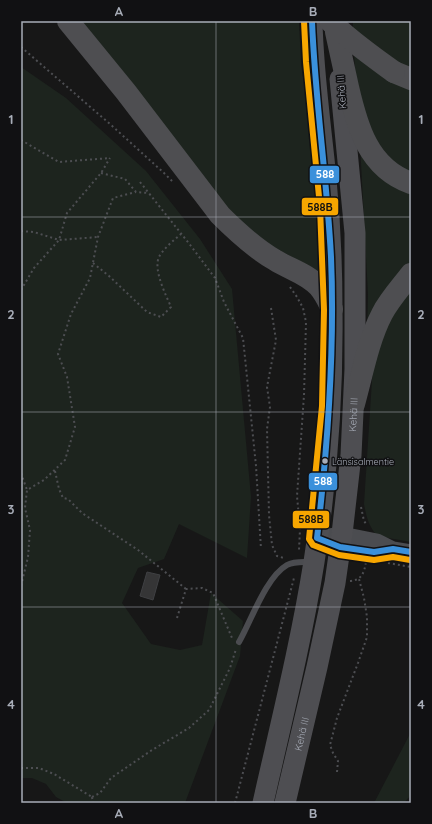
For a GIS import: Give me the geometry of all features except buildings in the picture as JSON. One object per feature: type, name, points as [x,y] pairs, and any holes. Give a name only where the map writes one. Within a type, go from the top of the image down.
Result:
[{"type":"highway","points":[[68,21],[126,92],[220,215],[237,233],[256,248],[275,261],[305,276],[319,286],[332,309]]},
{"type":"highway","points":[[263,803],[293,667],[303,565],[317,538],[325,476],[331,387],[332,309],[326,181],[312,21]]},
{"type":"highway","points":[[334,25],[368,54],[403,75]]},
{"type":"highway","points":[[334,25],[355,119],[363,137],[383,166],[396,176],[411,183]]},
{"type":"highway","name":"Kehä III","points":[[285,803],[335,583],[351,455],[354,404],[356,310],[355,233],[334,25]]},
{"type":"highway","points":[[354,404],[365,362],[382,314],[394,295],[411,274]]},
{"type":"street","points":[[317,538],[341,540],[369,539],[377,541],[393,549],[411,552]]},
{"type":"street","points":[[341,540],[374,552],[393,549]]},
{"type":"lane","points":[[238,644],[269,584],[287,565],[303,565]]},
{"type":"path","points":[[21,46],[121,134],[164,173],[176,186]]},
{"type":"path","points":[[21,140],[59,162],[110,158],[101,174],[67,213],[59,240],[34,268],[21,290]]},
{"type":"path","points":[[101,174],[125,179],[136,192]]},
{"type":"path","points":[[140,182],[214,278],[224,302],[243,338],[256,466],[261,549]]},
{"type":"path","points":[[28,490],[44,480],[65,460],[75,427],[67,377],[58,354],[71,314],[90,278],[98,237],[113,198],[136,192],[148,193]]},
{"type":"path","points":[[21,231],[34,232],[59,240],[98,237]]},
{"type":"path","points":[[93,263],[148,312],[161,317],[171,307],[157,268],[159,258],[168,246],[181,234]]},
{"type":"path","points":[[235,803],[303,565],[297,496],[304,395],[306,322],[303,308],[292,288],[286,284]]},
{"type":"path","points":[[271,308],[276,340],[267,387],[270,407],[267,429],[269,515],[272,545],[276,556],[303,565]]},
{"type":"path","points":[[55,471],[59,489],[63,498],[68,499],[82,513],[138,550],[186,589],[202,588],[213,593],[238,644],[230,668],[209,710],[189,728],[152,750],[111,778],[100,793],[92,797]]},
{"type":"path","points":[[21,473],[28,490],[24,508],[30,530],[28,557],[21,586]]},
{"type":"path","points":[[361,505],[364,521],[370,531],[369,539]]},
{"type":"path","points":[[337,772],[338,761],[332,753],[330,745],[337,718],[367,637],[367,617],[364,598],[358,579]]},
{"type":"path","points":[[177,618],[186,589]]},
{"type":"path","points":[[21,768],[38,768],[54,774],[92,797],[93,803]]},
{"type":"shaded area","points":[[75,21],[299,21],[301,64],[320,189],[325,276],[244,230]]},
{"type":"shaded area","points":[[353,21],[411,21],[411,69],[400,64],[353,31]]},
{"type":"shaded area","points":[[354,54],[411,88],[411,175],[399,168],[371,136],[356,82]]},
{"type":"shaded area","points":[[21,67],[66,98],[146,171],[200,239],[232,289],[251,497],[247,558],[179,524],[164,559],[138,568],[122,603],[151,644],[180,650],[202,645],[211,593],[243,621],[240,656],[185,803],[67,803],[56,797],[46,784],[32,778],[21,778]]},
{"type":"shaded area","points":[[360,144],[411,189],[411,267],[367,340],[368,294]]},
{"type":"shaded area","points":[[411,287],[411,542],[377,536],[368,521],[364,504],[373,365],[384,328]]},
{"type":"shaded area","points":[[411,732],[411,795],[404,803],[374,803]]},
{"type":"transit line","name":"588B","points":[[304,21],[306,62],[320,207],[324,310],[322,406],[309,539],[313,545],[339,555],[374,560],[393,557],[410,560]]},
{"type":"transit line","name":"588","points":[[312,21],[327,198],[332,292],[330,398],[317,538],[340,547],[374,552],[393,549],[411,552]]},
{"type":"place","name":"Länsisalmentie","points":[[325,461]]}]
